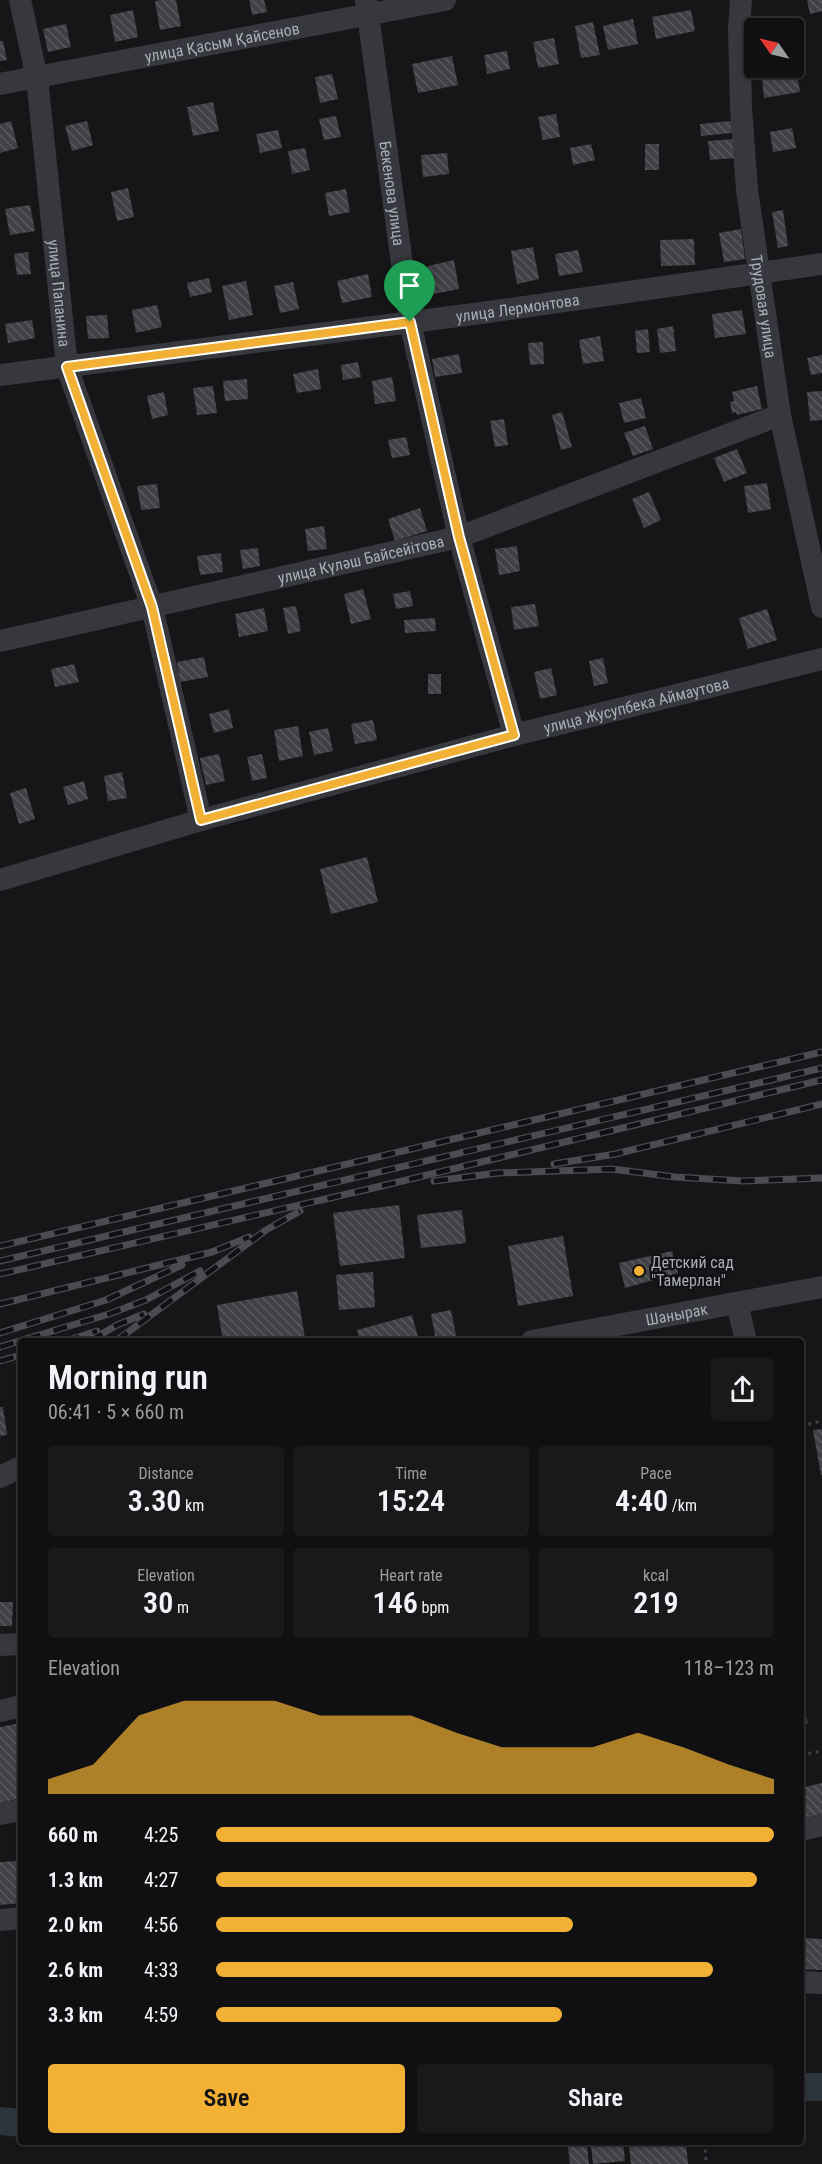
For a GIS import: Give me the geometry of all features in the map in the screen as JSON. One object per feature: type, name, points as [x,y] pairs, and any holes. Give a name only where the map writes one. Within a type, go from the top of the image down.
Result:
[{"type":"street","name":"улица Папанина","points":[[20,0],[37,78],[67,367],[152,607],[201,820]]},
{"type":"street","name":"улица Қасым Қайсенов","points":[[0,84],[368,7],[445,0]]},
{"type":"street","name":"Трудовая улица","points":[[741,0],[739,28],[741,107],[747,190],[780,415],[822,607]]},
{"type":"street","name":"Бекенова улица","points":[[368,7],[410,322],[459,537],[514,735]]},
{"type":"street","name":"улица Лермонтова","points":[[0,375],[410,322],[822,264]]},
{"type":"street","name":"улица Күләш Байсейітова","points":[[0,641],[459,537],[780,415]]},
{"type":"street","name":"улица Жусупбека Аймаутова","points":[[0,880],[201,820],[514,735],[822,658]]},
{"type":"street","name":"Шанырак","points":[[548,1338],[822,1287]]},
{"type":"street","points":[[737,1303],[745,1338]]},
{"type":"street","points":[[0,1477],[18,1468]]},
{"type":"street","points":[[0,1645],[18,1644]]},
{"type":"street","points":[[0,1711],[18,1707]]},
{"type":"street","points":[[0,1814],[18,1811]]},
{"type":"street","points":[[804,1829],[822,1825]]},
{"type":"street","points":[[0,1920],[18,1918]]},
{"type":"street","points":[[804,1983],[822,1983]]},
{"type":"path","points":[[804,1424],[822,1421]]},
{"type":"path","points":[[804,1754],[822,1751]]},
{"type":"path","points":[[705,2145],[706,2164]]},
{"type":"building","points":[[176,0],[181,26],[160,30],[155,1]]},
{"type":"building","points":[[249,0],[264,0],[267,12],[252,15]]},
{"type":"building","points":[[807,0],[822,0],[822,11],[810,14]]},
{"type":"building","points":[[133,10],[138,37],[115,42],[110,15]]},
{"type":"building","points":[[691,10],[695,31],[656,39],[652,17]]},
{"type":"building","points":[[633,19],[638,44],[608,50],[603,26]]},
{"type":"building","points":[[593,22],[600,55],[581,58],[575,26]]},
{"type":"building","points":[[66,24],[71,47],[48,52],[43,29]]},
{"type":"building","points":[[554,38],[559,64],[538,68],[533,42]]},
{"type":"building","points":[[0,41],[3,41],[7,60],[0,61]]},
{"type":"building","points":[[507,51],[510,69],[487,74],[484,55]]},
{"type":"building","points":[[452,56],[458,85],[418,93],[412,64]]},
{"type":"building","points":[[332,74],[338,99],[320,103],[315,77]]},
{"type":"building","points":[[798,78],[800,92],[764,98],[762,79]]},
{"type":"building","points":[[213,102],[219,131],[193,136],[187,107]]},
{"type":"building","points":[[556,114],[560,137],[543,140],[538,117]]},
{"type":"building","points":[[336,116],[341,137],[324,140],[319,119]]},
{"type":"building","points":[[11,121],[18,148],[0,153],[0,124]]},
{"type":"building","points":[[87,121],[93,145],[72,151],[65,126]]},
{"type":"building","points":[[731,121],[732,133],[701,136],[700,124]]},
{"type":"building","points":[[792,128],[796,148],[773,152],[770,132]]},
{"type":"building","points":[[278,130],[282,148],[260,153],[256,134]]},
{"type":"building","points":[[734,139],[736,158],[710,160],[708,141]]},
{"type":"building","points":[[591,144],[595,160],[573,165],[570,148]]},
{"type":"building","points":[[645,144],[659,144],[659,170],[645,170]]},
{"type":"building","points":[[305,148],[310,170],[292,174],[288,151]]},
{"type":"building","points":[[447,153],[449,174],[423,177],[421,155]]},
{"type":"building","points":[[128,188],[134,217],[117,221],[111,192]]},
{"type":"building","points":[[346,189],[350,212],[329,216],[325,193]]},
{"type":"building","points":[[30,205],[35,231],[10,235],[5,209]]},
{"type":"building","points":[[783,210],[788,246],[778,248],[772,212]]},
{"type":"building","points":[[741,229],[745,259],[724,262],[719,233]]},
{"type":"building","points":[[694,239],[695,265],[661,266],[660,240]]},
{"type":"building","points":[[533,247],[539,279],[517,284],[511,251]]},
{"type":"building","points":[[578,250],[583,272],[559,276],[555,254]]},
{"type":"building","points":[[28,252],[31,274],[17,275],[14,254]]},
{"type":"building","points":[[454,260],[459,289],[433,294],[428,266]]},
{"type":"building","points":[[368,274],[372,297],[342,303],[337,281]]},
{"type":"building","points":[[209,278],[212,292],[190,297],[187,283]]},
{"type":"building","points":[[246,281],[253,315],[229,320],[222,286]]},
{"type":"building","points":[[293,282],[299,309],[280,313],[274,286]]},
{"type":"building","points":[[157,305],[162,327],[136,333],[132,310]]},
{"type":"building","points":[[742,310],[746,334],[715,338],[712,314]]},
{"type":"building","points":[[107,315],[109,338],[88,339],[86,316]]},
{"type":"building","points":[[32,320],[35,338],[8,343],[5,324]]},
{"type":"building","points":[[673,326],[676,351],[660,353],[657,329]]},
{"type":"building","points":[[648,329],[650,352],[637,353],[635,331]]},
{"type":"building","points":[[600,336],[604,361],[583,364],[579,340]]},
{"type":"building","points":[[543,342],[544,364],[530,365],[528,343]]},
{"type":"building","points":[[459,354],[462,373],[435,377],[432,359]]},
{"type":"building","points":[[822,355],[822,373],[811,375],[807,358]]},
{"type":"building","points":[[358,362],[361,377],[343,380],[341,365]]},
{"type":"building","points":[[318,369],[321,389],[297,393],[293,374]]},
{"type":"building","points":[[392,377],[396,401],[375,404],[372,381]]},
{"type":"building","points":[[247,379],[248,399],[225,401],[223,381]]},
{"type":"building","points":[[213,386],[217,413],[197,415],[193,388]]},
{"type":"building","points":[[757,386],[762,409],[737,415],[736,412],[732,413],[730,402],[734,401],[732,392]]},
{"type":"building","points":[[822,391],[822,420],[810,421],[807,392]]},
{"type":"building","points":[[164,392],[168,415],[152,419],[147,396]]},
{"type":"building","points":[[641,398],[646,418],[624,423],[619,403]]},
{"type":"building","points":[[562,412],[572,447],[561,450],[552,415]]},
{"type":"building","points":[[504,419],[508,445],[495,447],[490,421]]},
{"type":"building","points":[[645,426],[653,449],[633,456],[624,433]]},
{"type":"building","points":[[406,437],[410,455],[392,458],[388,440]]},
{"type":"building","points":[[737,449],[747,473],[724,482],[714,458]]},
{"type":"building","points":[[767,483],[771,509],[748,513],[744,486]]},
{"type":"building","points":[[157,484],[160,508],[141,510],[137,486]]},
{"type":"building","points":[[649,492],[661,520],[644,528],[632,499]]},
{"type":"building","points":[[420,508],[427,531],[395,541],[388,519]]},
{"type":"building","points":[[324,526],[327,549],[308,551],[305,529]]},
{"type":"building","points":[[517,546],[520,571],[499,575],[495,549]]},
{"type":"building","points":[[258,548],[260,566],[243,569],[240,550]]},
{"type":"building","points":[[221,553],[223,572],[200,575],[197,556]]},
{"type":"building","points":[[363,589],[371,619],[351,624],[344,594]]},
{"type":"building","points":[[410,591],[413,606],[396,609],[393,594]]},
{"type":"building","points":[[535,604],[539,626],[514,630],[511,607]]},
{"type":"building","points":[[296,606],[301,631],[288,634],[283,608]]},
{"type":"building","points":[[264,608],[268,631],[239,637],[235,614]]},
{"type":"building","points":[[767,609],[777,640],[748,649],[739,618]]},
{"type":"building","points":[[435,618],[436,631],[405,633],[404,620]]},
{"type":"building","points":[[204,657],[208,677],[180,682],[177,662]]},
{"type":"building","points":[[603,658],[608,683],[594,686],[589,661]]},
{"type":"building","points":[[74,664],[79,682],[55,687],[51,669]]},
{"type":"building","points":[[551,668],[557,695],[540,699],[534,672]]},
{"type":"building","points":[[428,674],[441,674],[441,694],[428,694]]},
{"type":"building","points":[[229,709],[233,728],[214,733],[209,714]]},
{"type":"building","points":[[373,720],[377,740],[355,744],[351,724]]},
{"type":"building","points":[[298,726],[303,756],[279,761],[274,730]]},
{"type":"building","points":[[328,728],[333,751],[314,755],[309,732]]},
{"type":"building","points":[[219,754],[225,781],[206,785],[200,758]]},
{"type":"building","points":[[262,754],[267,778],[252,781],[247,757]]},
{"type":"building","points":[[122,772],[127,798],[108,801],[104,776]]},
{"type":"building","points":[[84,781],[88,799],[68,805],[63,787]]},
{"type":"building","points":[[26,788],[35,819],[19,824],[10,793]]},
{"type":"building","points":[[367,857],[378,902],[331,914],[320,869]]},
{"type":"building","points":[[399,1205],[405,1258],[340,1266],[333,1213]]},
{"type":"building","points":[[462,1210],[466,1243],[421,1248],[417,1215]]},
{"type":"building","points":[[563,1236],[573,1296],[518,1306],[508,1246]]},
{"type":"building","points":[[672,1251],[678,1273],[625,1288],[619,1263]]},
{"type":"building","points":[[373,1272],[375,1307],[339,1310],[336,1275]]},
{"type":"building","points":[[297,1291],[305,1338],[222,1338],[217,1305]]},
{"type":"building","points":[[451,1310],[457,1338],[435,1338],[431,1314]]},
{"type":"building","points":[[412,1315],[418,1337],[359,1338],[357,1330]]},
{"type":"building","points":[[0,1407],[3,1407],[7,1435],[0,1436]]},
{"type":"building","points":[[822,1429],[822,1475],[821,1475],[813,1430]]},
{"type":"building","points":[[0,1602],[13,1602],[12,1626],[0,1626]]},
{"type":"building","points":[[804,1711],[808,1723],[804,1724]]},
{"type":"building","points":[[18,1724],[18,1799],[0,1803],[0,1727]]},
{"type":"building","points":[[822,1783],[822,1814],[804,1818],[804,1787]]},
{"type":"building","points":[[18,1861],[18,1903],[0,1905],[0,1862]]},
{"type":"building","points":[[804,1938],[822,1939],[822,1970],[804,1969]]},
{"type":"building","points":[[587,2145],[589,2164],[570,2164],[568,2147]]},
{"type":"building","points":[[623,2145],[625,2161],[593,2164],[591,2146]]},
{"type":"building","points":[[686,2145],[688,2164],[631,2164],[629,2146]]},
{"type":"waterway","points":[[804,2087],[822,2087]]},
{"type":"waterway","points":[[0,2121],[18,2123]]},
{"type":"railway","points":[[0,1246],[822,1052]]},
{"type":"railway","points":[[0,1261],[822,1068]]},
{"type":"railway","points":[[0,1274],[369,1189],[822,1080]]},
{"type":"railway","points":[[554,1164],[615,1154],[822,1104]]},
{"type":"railway","points":[[434,1181],[498,1173],[612,1169],[675,1177],[743,1181],[822,1178]]},
{"type":"railway","points":[[120,1338],[266,1230],[300,1211]]},
{"type":"railway","points":[[0,1304],[212,1252],[249,1237]]},
{"type":"railway","points":[[0,1333],[106,1300],[182,1265]]},
{"type":"railway","points":[[30,1338],[109,1314],[146,1300],[200,1271]]},
{"type":"railway","points":[[95,1338],[117,1325],[144,1314]]},
{"type":"railway","points":[[75,1338],[97,1331]]},
{"type":"railway","points":[[0,1347],[18,1342]]},
{"type":"railway","points":[[0,1361],[18,1356]]},
{"type":"place","name":"Детский сад \"Тамерлан\"","points":[[639,1271]]},
{"type":"route","points":[[410,322],[459,537],[514,735],[201,820],[152,607],[67,367],[410,322]]}]
